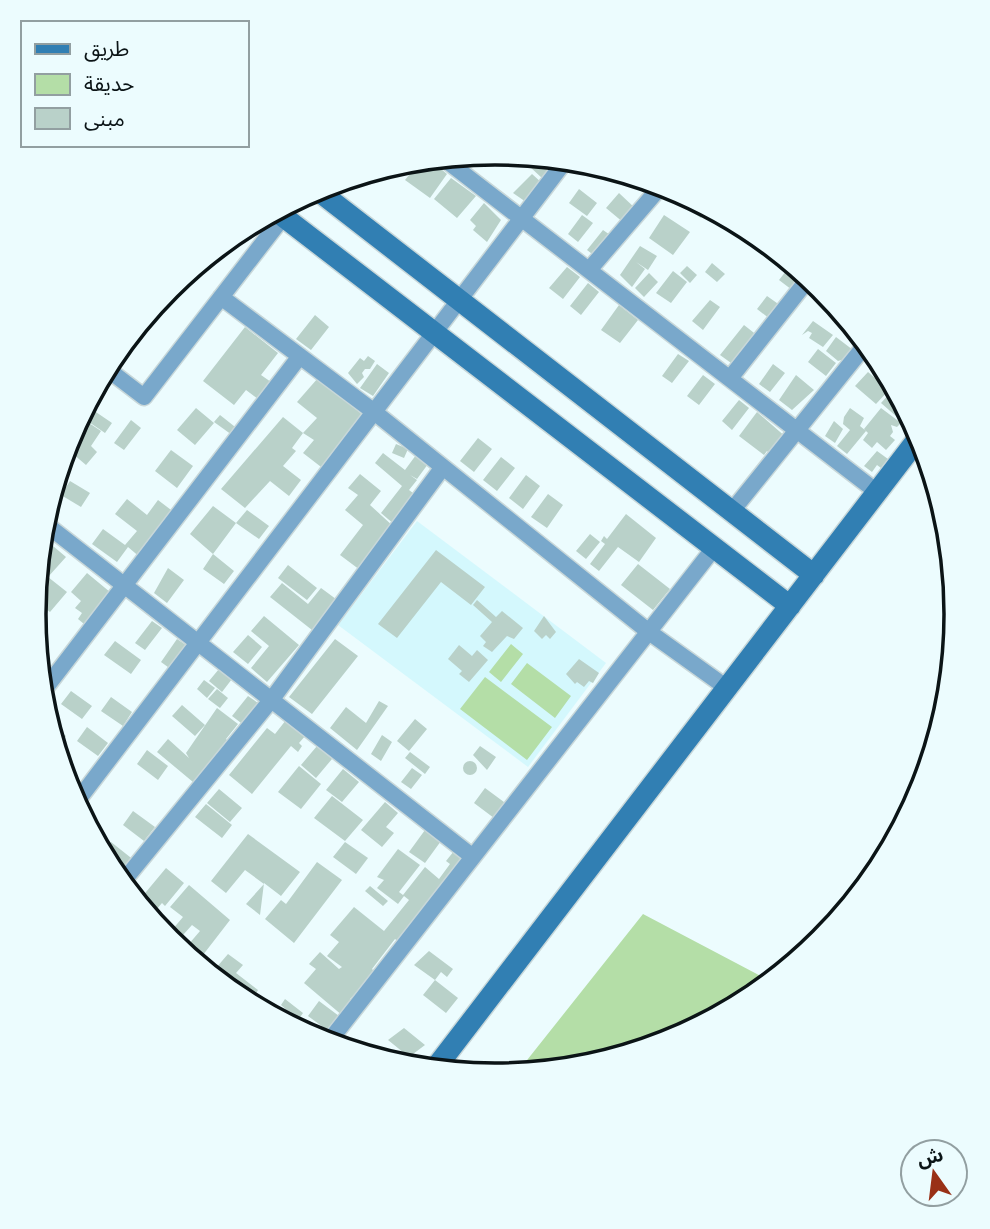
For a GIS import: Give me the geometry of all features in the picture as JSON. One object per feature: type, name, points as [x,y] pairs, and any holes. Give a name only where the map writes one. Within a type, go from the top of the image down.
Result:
[{"type":"street","points":[[455,167],[798,428],[877,492]]},
{"type":"street","points":[[83,794],[558,170]]},
{"type":"street","points":[[589,270],[654,194]]},
{"type":"street","points":[[327,198],[814,575]]},
{"type":"street","points":[[284,218],[790,606]]},
{"type":"street","points":[[115,375],[144,397],[221,297],[272,224]]},
{"type":"street","points":[[731,377],[802,287]]},
{"type":"street","points":[[221,297],[373,411],[649,632],[727,688]]},
{"type":"street","points":[[732,511],[860,352]]},
{"type":"street","points":[[50,682],[300,356]]},
{"type":"street","points":[[441,1061],[912,447]]},
{"type":"street","points":[[129,875],[272,699],[443,467]]},
{"type":"street","points":[[53,530],[473,856]]},
{"type":"street","points":[[335,1034],[714,548]]},
{"type":"shaded area","points":[[417,521],[606,663],[528,767],[338,625]]},
{"type":"green space","points":[[511,644],[523,654],[501,682],[489,672]]},
{"type":"green space","points":[[527,663],[571,696],[555,718],[511,684]]},
{"type":"green space","points":[[485,677],[552,727],[527,760],[460,709]]},
{"type":"green space","points":[[643,914],[761,976],[720,1004],[667,1030],[611,1049],[525,1063]]},
{"type":"building","points":[[530,167],[552,169],[543,179]]},
{"type":"building","points":[[436,169],[440,169],[447,174],[430,198],[405,180],[410,173]]},
{"type":"building","points":[[532,174],[542,183],[526,202],[513,193]]},
{"type":"building","points":[[451,178],[476,196],[457,218],[434,199]]},
{"type":"building","points":[[579,189],[597,203],[587,216],[569,203]]},
{"type":"building","points":[[619,193],[636,209],[624,223],[606,208]]},
{"type":"building","points":[[484,203],[501,220],[487,242],[473,230],[476,226],[470,220]]},
{"type":"building","points":[[684,206],[703,216],[701,218]]},
{"type":"building","points":[[582,215],[593,223],[578,242],[568,234]]},
{"type":"building","points":[[664,215],[690,232],[673,255],[649,238]]},
{"type":"building","points":[[603,230],[613,237],[596,257],[587,250]]},
{"type":"building","points":[[640,246],[657,256],[648,270],[636,262],[645,269],[632,287],[620,275]]},
{"type":"building","points":[[758,250],[777,265],[776,266]]},
{"type":"building","points":[[712,263],[725,274],[717,282],[705,272]]},
{"type":"building","points":[[687,266],[697,275],[690,283],[680,273]]},
{"type":"building","points":[[567,267],[580,277],[563,299],[549,288]]},
{"type":"building","points":[[673,271],[687,282],[671,303],[656,293]]},
{"type":"building","points":[[785,272],[802,287],[796,293],[779,280]]},
{"type":"building","points":[[649,273],[658,282],[644,297],[635,288]]},
{"type":"building","points":[[588,283],[599,292],[581,315],[570,306]]},
{"type":"building","points":[[767,296],[791,313],[779,326],[757,309]]},
{"type":"building","points":[[710,300],[720,307],[703,330],[692,321]]},
{"type":"building","points":[[619,305],[638,320],[620,343],[601,330]]},
{"type":"building","points":[[315,315],[329,327],[311,350],[296,339]]},
{"type":"building","points":[[813,321],[833,335],[823,347],[809,338],[812,333],[808,331],[802,335]]},
{"type":"building","points":[[744,325],[763,340],[738,368],[720,355]]},
{"type":"building","points":[[245,327],[278,353],[261,375],[271,382],[258,399],[246,390],[234,405],[203,381]]},
{"type":"building","points":[[836,337],[853,350],[845,359],[838,361],[826,351]]},
{"type":"building","points":[[818,349],[836,363],[826,376],[808,362]]},
{"type":"building","points":[[678,354],[689,361],[672,383],[662,376]]},
{"type":"building","points":[[368,356],[375,361],[370,369],[365,369],[362,373],[364,377],[357,384],[348,373],[360,358],[364,361]]},
{"type":"building","points":[[377,364],[389,373],[373,396],[360,388]]},
{"type":"building","points":[[773,364],[785,373],[770,392],[759,384]]},
{"type":"building","points":[[868,372],[879,381],[886,393],[876,404],[855,386]]},
{"type":"building","points":[[703,375],[715,384],[699,405],[687,396]]},
{"type":"building","points":[[796,375],[814,390],[792,410],[779,400]]},
{"type":"building","points":[[318,378],[364,416],[325,470],[303,453],[314,440],[303,433],[317,418],[297,402]]},
{"type":"building","points":[[887,396],[897,417],[881,403]]},
{"type":"building","points":[[739,400],[749,408],[732,430],[722,421]]},
{"type":"building","points":[[196,408],[214,423],[195,445],[177,430]]},
{"type":"building","points":[[850,408],[864,418],[860,426],[866,431],[847,454],[837,446],[850,430],[843,424]]},
{"type":"building","points":[[881,408],[901,423],[897,427],[891,425],[893,432],[890,436],[895,440],[886,450],[877,442],[872,448],[863,440],[868,433],[864,429]]},
{"type":"building","points":[[95,411],[112,423],[105,433],[89,422]]},
{"type":"building","points":[[757,412],[787,438],[772,456],[767,451],[764,455],[739,436]]},
{"type":"building","points":[[220,415],[244,434],[239,440],[214,422]]},
{"type":"building","points":[[283,417],[303,433],[292,448],[296,451],[283,466],[301,480],[289,496],[270,481],[245,508],[221,489]]},
{"type":"building","points":[[131,420],[141,428],[124,450],[114,443]]},
{"type":"building","points":[[834,421],[843,429],[835,443],[825,436]]},
{"type":"building","points":[[89,423],[101,431],[91,446],[97,452],[86,465],[75,455]]},
{"type":"building","points":[[478,438],[492,449],[474,472],[460,461]]},
{"type":"building","points":[[396,444],[408,449],[404,458],[392,453]]},
{"type":"building","points":[[171,450],[193,466],[177,488],[155,471]]},
{"type":"building","points":[[877,451],[888,459],[881,468],[877,465],[872,472],[864,466]]},
{"type":"building","points":[[383,453],[405,470],[416,455],[428,464],[417,479],[410,475],[417,480],[409,490],[417,496],[395,525],[381,513],[402,486],[375,463]]},
{"type":"building","points":[[501,457],[515,468],[497,491],[483,480]]},
{"type":"building","points":[[360,474],[381,491],[370,505],[394,527],[360,570],[340,555],[363,525],[345,510],[358,495],[348,488]]},
{"type":"building","points":[[526,475],[540,486],[523,509],[509,498]]},
{"type":"building","points":[[70,481],[90,493],[81,507],[62,495]]},
{"type":"building","points":[[548,494],[563,505],[547,528],[531,517]]},
{"type":"building","points":[[127,499],[147,515],[158,500],[179,516],[148,564],[128,547],[117,562],[92,544],[103,529],[125,545],[137,531],[115,514]]},
{"type":"building","points":[[213,506],[236,523],[213,554],[190,534]]},
{"type":"building","points":[[247,510],[269,526],[259,539],[236,523]]},
{"type":"building","points":[[626,514],[656,538],[639,562],[618,547],[599,571],[590,564],[605,544],[601,541],[604,536],[607,539]]},
{"type":"building","points":[[590,534],[600,542],[586,559],[576,551]]},
{"type":"building","points":[[53,546],[66,557],[47,576],[50,549]]},
{"type":"building","points":[[436,550],[485,587],[471,605],[441,582],[397,638],[378,624]]},
{"type":"building","points":[[213,554],[234,571],[224,584],[203,569]]},
{"type":"building","points":[[638,564],[670,589],[653,610],[621,585]]},
{"type":"building","points":[[288,565],[317,588],[307,600],[278,578]]},
{"type":"building","points":[[168,568],[184,580],[167,603],[154,593]]},
{"type":"building","points":[[87,573],[116,597],[96,634],[78,619],[82,613],[75,608],[81,601],[71,592]]},
{"type":"building","points":[[48,577],[67,592],[50,612],[46,609]]},
{"type":"building","points":[[282,583],[308,604],[321,588],[340,602],[321,633],[314,627],[312,630],[270,597]]},
{"type":"building","points":[[477,600],[496,617],[502,611],[523,628],[514,639],[507,636],[492,652],[483,646],[486,642],[480,636],[492,622],[473,605]]},
{"type":"building","points":[[264,616],[299,645],[267,682],[251,668],[269,646],[251,631]]},
{"type":"building","points":[[544,616],[556,632],[550,639],[546,635],[542,639],[534,631]]},
{"type":"building","points":[[152,621],[162,628],[145,650],[135,643]]},
{"type":"building","points":[[248,635],[262,647],[248,664],[233,652]]},
{"type":"building","points":[[177,639],[189,647],[172,670],[161,662]]},
{"type":"building","points":[[335,639],[358,656],[312,714],[289,697]]},
{"type":"building","points":[[115,641],[141,660],[131,674],[104,655]]},
{"type":"building","points":[[459,645],[472,656],[477,650],[488,660],[469,682],[459,674],[462,671],[448,659]]},
{"type":"building","points":[[579,659],[599,673],[593,683],[589,681],[584,687],[577,682],[575,684],[566,674]]},
{"type":"building","points":[[219,669],[232,679],[222,692],[209,681]]},
{"type":"building","points":[[204,680],[215,688],[207,698],[197,689]]},
{"type":"building","points":[[217,689],[228,698],[220,708],[208,699]]},
{"type":"building","points":[[71,691],[92,706],[82,719],[61,704]]},
{"type":"building","points":[[248,696],[261,705],[245,726],[232,716]]},
{"type":"building","points":[[111,697],[132,712],[123,726],[101,711]]},
{"type":"building","points":[[379,701],[388,706],[357,750],[330,728],[346,707],[366,723]]},
{"type":"building","points":[[182,705],[205,725],[195,736],[172,716]]},
{"type":"building","points":[[217,708],[238,724],[226,739],[233,746],[199,787],[157,752],[168,739],[189,758],[186,753]]},
{"type":"building","points":[[415,719],[427,729],[409,751],[397,741]]},
{"type":"building","points":[[286,720],[306,735],[299,743],[302,746],[298,752],[291,746],[252,794],[229,775],[267,728],[275,734]]},
{"type":"building","points":[[87,727],[108,743],[98,756],[77,741]]},
{"type":"building","points":[[382,735],[392,742],[381,761],[371,754]]},
{"type":"building","points":[[317,746],[332,759],[316,778],[301,765]]},
{"type":"building","points":[[480,746],[496,757],[487,770],[473,755]]},
{"type":"building","points":[[147,750],[168,766],[158,780],[137,764]]},
{"type":"building","points":[[410,752],[430,767],[425,774],[405,758]]},
{"type":"building","points":[[470,761],[475,763],[475,773],[470,775],[465,773],[463,768],[465,763]]},
{"type":"building","points":[[299,766],[321,784],[301,809],[278,792]]},
{"type":"building","points":[[412,768],[422,775],[411,789],[401,782]]},
{"type":"building","points":[[343,769],[359,782],[342,802],[326,790]]},
{"type":"building","points":[[485,788],[508,805],[498,821],[474,803]]},
{"type":"building","points":[[219,789],[242,808],[230,822],[207,803]]},
{"type":"building","points":[[332,796],[363,820],[345,841],[314,818]]},
{"type":"building","points":[[385,802],[398,813],[386,827],[394,833],[382,847],[361,830]]},
{"type":"building","points":[[206,804],[232,825],[222,838],[195,817]]},
{"type":"building","points":[[133,811],[155,827],[144,841],[123,825]]},
{"type":"building","points":[[425,830],[441,841],[425,863],[409,852]]},
{"type":"building","points":[[248,834],[300,872],[281,896],[245,870],[226,893],[211,881]]},
{"type":"building","points":[[111,842],[135,861],[126,871],[121,864],[109,844]]},
{"type":"building","points":[[345,842],[368,858],[356,874],[333,857]]},
{"type":"building","points":[[398,849],[420,865],[399,892],[403,895],[425,867],[439,879],[450,864],[446,861],[454,851],[466,860],[402,944],[395,939],[372,969],[376,973],[350,999],[354,1002],[343,1016],[304,983],[316,969],[309,964],[320,952],[339,969],[342,967],[327,956],[339,942],[330,935],[354,907],[384,931],[409,900],[404,896],[398,904],[377,888],[384,880],[377,877]]},
{"type":"building","points":[[317,862],[342,880],[294,943],[265,919],[281,900],[286,904]]},
{"type":"building","points":[[166,868],[184,883],[165,906],[162,903],[156,910],[144,895]]},
{"type":"building","points":[[264,884],[260,915],[246,904]]},
{"type":"building","points":[[189,885],[230,920],[203,955],[189,943],[200,931],[192,925],[182,936],[173,928],[183,917],[170,907]]},
{"type":"building","points":[[370,886],[388,901],[383,906],[365,891]]},
{"type":"building","points":[[429,951],[453,969],[447,977],[441,972],[435,980],[414,965]]},
{"type":"building","points":[[228,954],[243,965],[236,973],[258,990],[255,995],[245,988],[217,967]]},
{"type":"building","points":[[435,980],[458,998],[446,1013],[423,995]]},
{"type":"building","points":[[285,999],[303,1013],[299,1019],[281,1005]]},
{"type":"building","points":[[319,1001],[339,1016],[327,1030],[308,1016]]},
{"type":"building","points":[[404,1028],[425,1045],[411,1056],[388,1040]]}]
